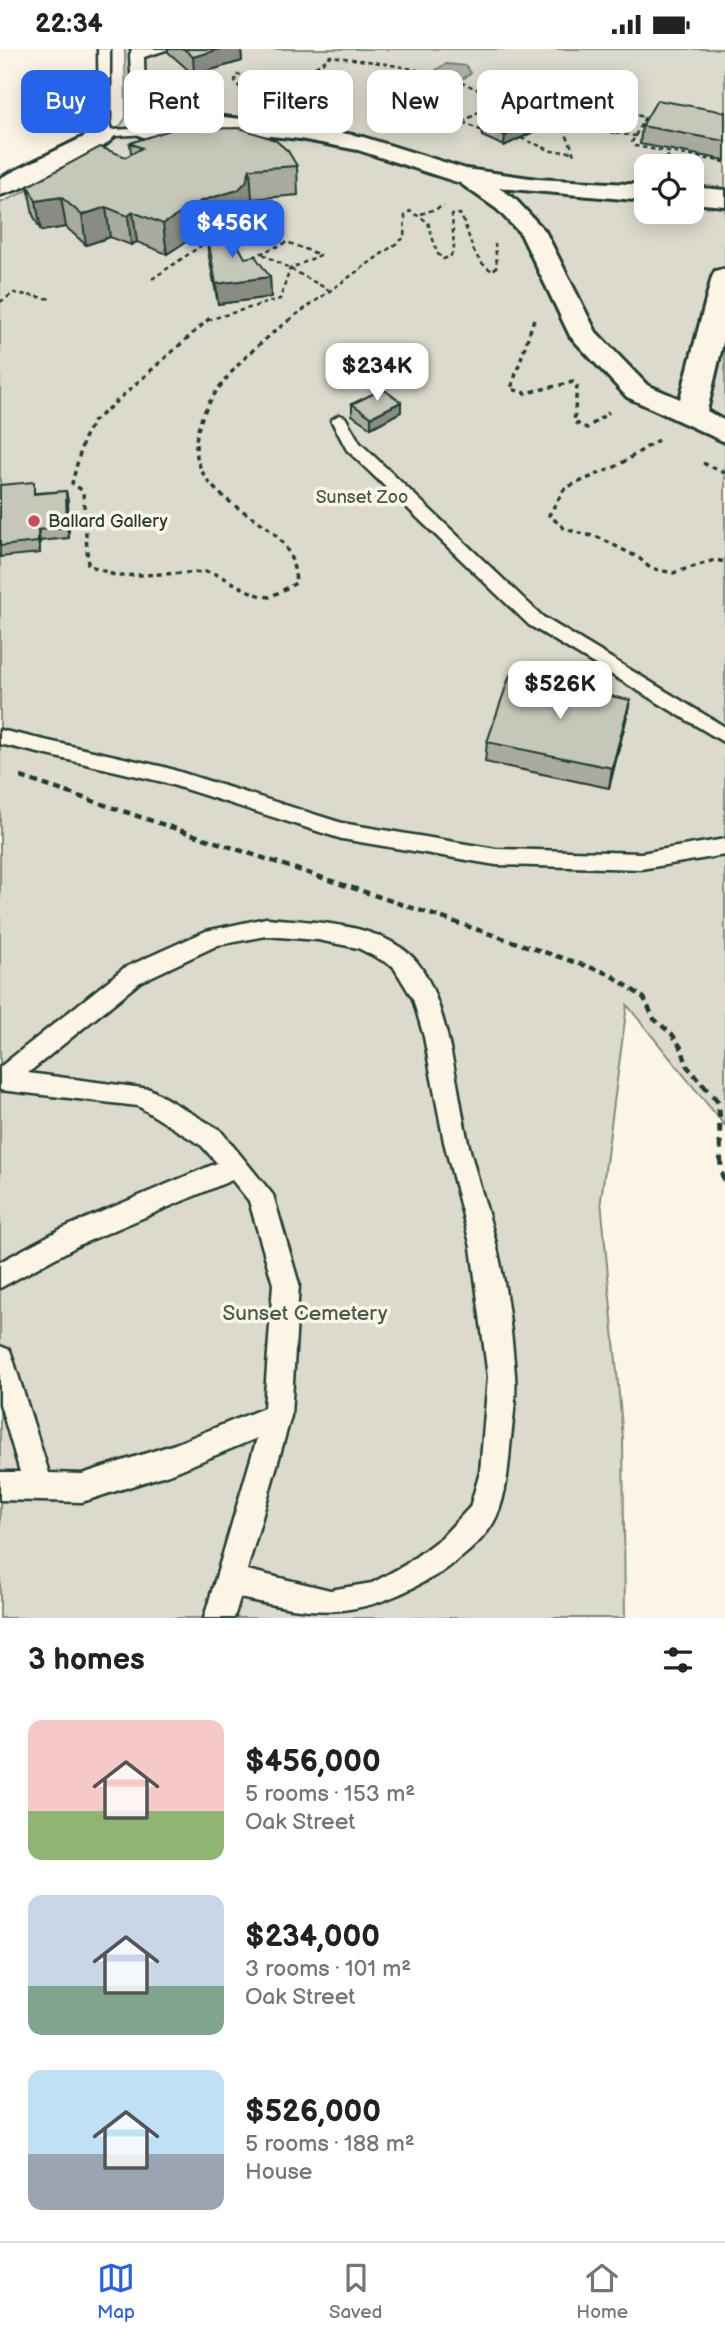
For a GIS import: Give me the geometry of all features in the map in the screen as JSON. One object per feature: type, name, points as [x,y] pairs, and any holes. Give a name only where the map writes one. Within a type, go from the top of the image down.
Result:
[{"type":"street","points":[[224,124],[300,132],[363,144],[463,176],[634,192]]},
{"type":"street","points":[[0,187],[76,152],[104,134]]},
{"type":"street","points":[[463,176],[506,204],[532,231],[584,335],[637,391],[691,414],[725,433]]},
{"type":"street","points":[[704,196],[725,198]]},
{"type":"street","points":[[691,414],[725,277]]},
{"type":"lane","points":[[104,49],[104,134],[124,133]]},
{"type":"lane","points":[[138,70],[137,52],[163,49]]},
{"type":"lane","points":[[339,420],[353,446],[536,621],[725,736]]},
{"type":"lane","points":[[0,737],[164,775],[342,831],[496,857],[641,861],[725,847]]},
{"type":"lane","points":[[2,1079],[132,975],[214,937],[266,927],[318,930],[363,940],[401,960],[424,996],[436,1037],[456,1142],[484,1247],[502,1377],[494,1472],[482,1515],[452,1547],[415,1575],[376,1597],[330,1605],[230,1581]]},
{"type":"lane","points":[[2,1079],[142,1096],[211,1138],[260,1195],[286,1284],[277,1416],[219,1618]]},
{"type":"lane","points":[[0,1276],[70,1237],[236,1167]]},
{"type":"lane","points":[[0,1359],[39,1488]]},
{"type":"lane","points":[[0,1486],[82,1487],[175,1458],[277,1416]]},
{"type":"path","points":[[320,70],[330,56],[373,61],[477,89]]},
{"type":"path","points":[[363,112],[367,112]]},
{"type":"path","points":[[463,122],[477,114]]},
{"type":"path","points":[[638,116],[645,117],[638,130]]},
{"type":"path","points":[[463,122],[477,128]]},
{"type":"path","points":[[616,133],[642,137],[648,127]]},
{"type":"path","points":[[570,133],[578,189]]},
{"type":"path","points":[[637,133],[632,142],[635,146],[725,162]]},
{"type":"path","points":[[521,138],[552,151],[574,152]]},
{"type":"path","points":[[241,260],[287,242],[320,255],[290,269],[280,299],[268,305],[223,311],[209,319],[93,422],[84,438],[72,483],[83,491],[84,548],[88,565],[102,575],[130,579],[184,571],[212,572],[262,599],[281,597],[296,583],[298,566],[288,546],[210,483],[197,460],[196,435],[220,380],[235,363],[329,291],[355,277],[404,238],[405,216],[410,211],[421,214],[432,223],[437,253],[443,259],[450,257],[454,250],[453,215],[460,214],[466,222],[478,261],[484,268],[493,271],[497,266],[498,251],[493,239]]},
{"type":"path","points":[[152,279],[205,243],[217,240]]},
{"type":"path","points":[[262,254],[329,291]]},
{"type":"path","points":[[0,302],[15,293],[52,299]]},
{"type":"path","points":[[658,440],[625,462],[576,479],[554,498],[549,515],[565,529],[600,538],[639,558],[650,568],[673,573],[715,560],[725,562]]},
{"type":"path","points":[[13,774],[610,974],[644,998],[654,1019],[672,1034],[682,1049],[687,1066],[719,1103],[721,1172],[725,1181]]},
{"type":"green space","points":[[125,49],[725,49],[725,1126],[627,1005],[601,1200],[623,1438],[625,1618],[0,1618],[0,203],[95,159],[124,121],[124,133],[224,133],[224,70],[125,70]]},
{"type":"water","points":[[446,64],[466,66],[471,73],[463,78],[463,70],[436,70]]},
{"type":"building","points":[[184,49],[220,49],[193,57]]},
{"type":"building","points":[[657,100],[725,112],[725,141],[642,126]]},
{"type":"building","points":[[224,128],[238,128],[238,133],[255,133],[275,140],[288,151],[297,166],[250,169],[246,182],[238,190],[201,201],[163,224],[133,212],[128,216],[106,207],[82,215],[61,197],[36,201],[28,186],[100,147],[126,157],[142,148],[130,143],[161,133],[224,133]]},
{"type":"building","points":[[230,231],[245,258],[255,256],[270,277],[216,284],[207,233]]},
{"type":"building","points":[[383,389],[401,402],[371,417],[352,404]]},
{"type":"building","name":"Ballard Gallery","points":[[34,482],[34,494],[66,491],[67,527],[38,530],[38,542],[0,546],[0,485]]},
{"type":"building","points":[[510,675],[630,700],[612,768],[487,742]]},
{"type":"place","name":"Ballard Gallery","points":[[34,521]]},
{"type":"park label","name":"Sunset Zoo","points":[[362,497]]},
{"type":"park label","name":"Sunset Cemetery","points":[[305,1313]]}]
